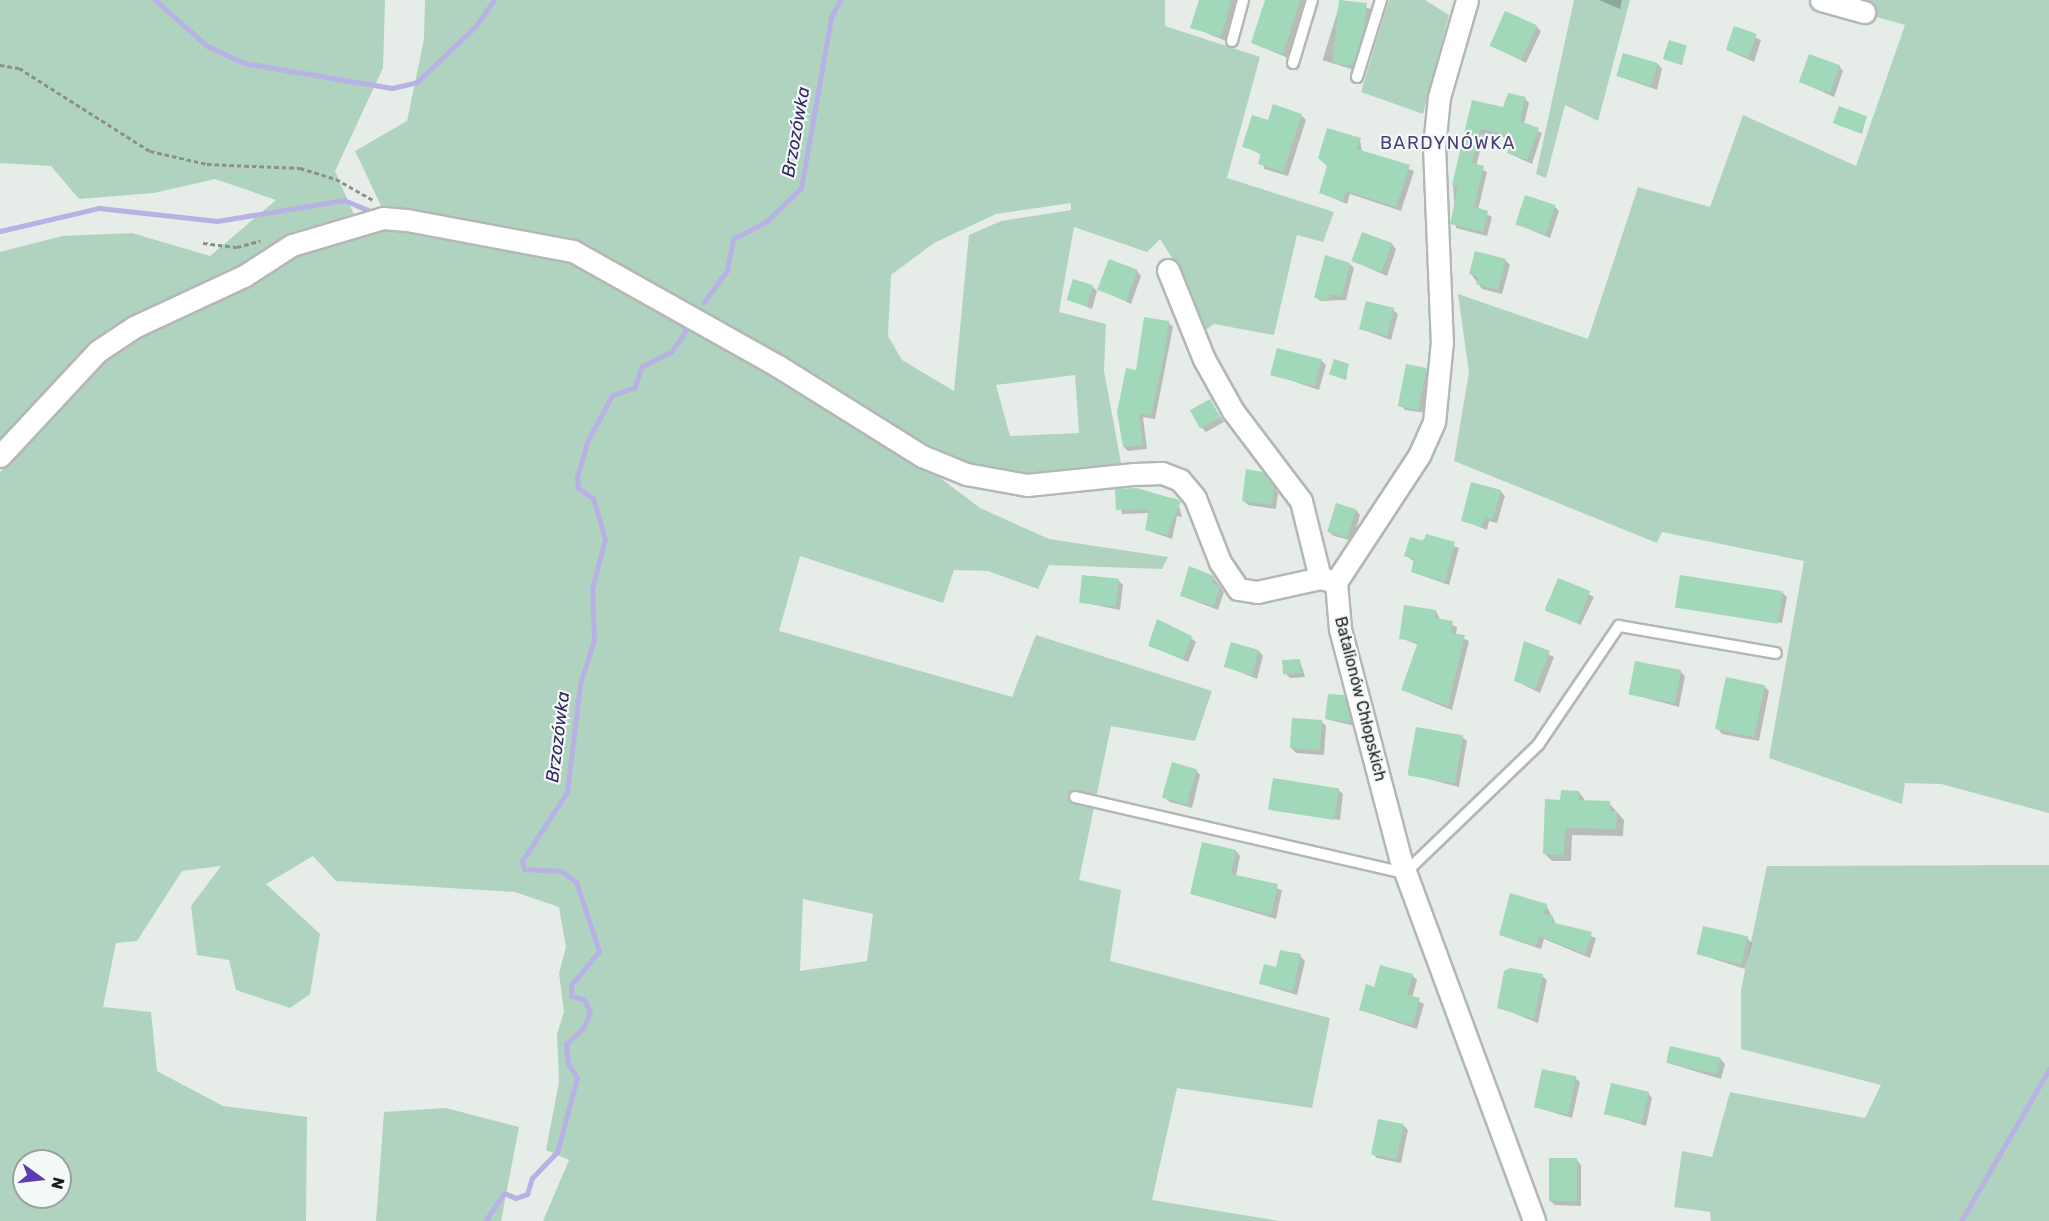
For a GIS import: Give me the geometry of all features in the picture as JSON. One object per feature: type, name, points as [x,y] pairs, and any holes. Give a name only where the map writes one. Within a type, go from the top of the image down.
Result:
[{"type":"street","points":[[1821,0],[1864,12]]},
{"type":"street","points":[[0,456],[98,351],[134,327],[244,276],[292,245],[383,218],[407,220],[573,251],[778,366],[922,456],[966,474],[1027,485],[1162,473],[1180,480],[1196,498],[1220,562],[1238,589],[1257,592],[1328,580],[1420,454],[1434,422],[1442,341],[1434,146],[1439,97],[1462,1]]},
{"type":"street","name":"Batalionów Chłopskich","points":[[1168,270],[1204,359],[1233,411],[1301,501],[1328,580],[1405,873],[1534,1221]]},
{"type":"lane","points":[[1232,41],[1244,0]]},
{"type":"lane","points":[[1293,63],[1312,0]]},
{"type":"lane","points":[[1357,78],[1381,0]]},
{"type":"lane","points":[[1076,797],[1405,873],[1538,745],[1619,626],[1776,653]]},
{"type":"path","points":[[0,65],[20,69],[150,151],[207,164],[300,168],[336,179],[377,202]]},
{"type":"path","points":[[203,243],[237,247],[266,240]]},
{"type":"green space","points":[[0,0],[385,0],[383,68],[335,171],[355,217],[96,343],[0,444],[0,252],[62,236],[132,233],[210,256],[276,200],[215,179],[154,193],[79,199],[51,166],[0,163]]},
{"type":"green space","points":[[425,0],[1165,0],[1165,26],[1260,57],[1227,178],[1334,212],[1323,242],[1297,235],[1274,335],[1214,324],[1203,332],[1179,269],[1160,239],[1147,252],[1074,227],[1059,312],[1106,324],[1104,371],[1122,468],[1065,476],[931,471],[980,508],[1049,539],[1168,557],[1162,569],[1049,565],[1038,589],[988,571],[954,570],[943,603],[800,556],[779,631],[1012,697],[1036,635],[1212,691],[1195,741],[1111,726],[1079,880],[1121,890],[1110,961],[1330,1018],[1312,1108],[1177,1088],[1152,1200],[1279,1221],[543,1221],[569,1160],[546,1150],[559,1082],[557,1034],[564,1012],[559,973],[566,947],[559,907],[515,892],[336,881],[313,856],[266,884],[320,934],[310,994],[290,1008],[236,990],[229,960],[197,955],[191,906],[221,866],[182,871],[137,941],[116,943],[103,1007],[151,1012],[157,1071],[223,1106],[307,1117],[306,1221],[0,1221],[0,472],[102,356],[139,332],[248,286],[302,251],[384,212],[355,151],[407,121],[424,39]],"holes":[[[1071,203],[1071,210],[1001,221],[969,235],[954,391],[902,360],[888,336],[891,275],[934,243],[996,214]],[[1075,375],[1079,433],[1010,436],[996,385]],[[803,899],[873,914],[867,961],[800,971]]]},
{"type":"green space","points":[[1389,0],[1425,0],[1449,15],[1423,114],[1361,92]]},
{"type":"green space","points":[[1574,0],[1630,0],[1598,121],[1565,105],[1546,178],[1536,174]]},
{"type":"green space","points":[[1817,0],[2049,0],[2049,813],[1941,784],[1905,783],[1902,804],[1769,758],[1804,561],[1662,532],[1657,543],[1454,461],[1469,372],[1458,294],[1588,339],[1638,187],[1710,207],[1743,115],[1856,166],[1905,25]]},
{"type":"green space","points":[[2049,865],[2049,1221],[1711,1221],[1710,1212],[1674,1207],[1682,1151],[1712,1157],[1730,1092],[1865,1118],[1881,1085],[1741,1049],[1741,990],[1767,866]]},
{"type":"green space","points":[[446,1108],[519,1127],[501,1221],[376,1221],[384,1112]]},
{"type":"building","points":[[1199,0],[1231,0],[1221,37],[1190,28]]},
{"type":"building","points":[[1265,0],[1300,0],[1283,54],[1251,43]]},
{"type":"building","points":[[1339,0],[1367,3],[1360,67],[1332,64]]},
{"type":"building","points":[[1505,11],[1537,25],[1522,60],[1490,46]]},
{"type":"building","points":[[1734,26],[1757,34],[1749,57],[1726,50]]},
{"type":"building","points":[[1669,40],[1687,46],[1681,65],[1663,59]]},
{"type":"building","points":[[1623,53],[1658,63],[1651,86],[1616,76]]},
{"type":"building","points":[[1809,54],[1840,65],[1830,93],[1799,82]]},
{"type":"building","points":[[1508,93],[1526,97],[1520,121],[1539,128],[1527,160],[1507,153],[1513,136],[1481,129],[1472,163],[1484,166],[1474,207],[1488,211],[1483,232],[1450,224],[1458,187],[1452,185],[1472,100],[1503,107]]},
{"type":"building","points":[[1273,104],[1302,114],[1283,172],[1258,164],[1261,153],[1242,147],[1252,115],[1268,120]]},
{"type":"building","points":[[1839,106],[1867,116],[1861,133],[1833,123]]},
{"type":"building","points":[[1327,128],[1361,138],[1357,149],[1410,165],[1396,207],[1346,191],[1343,201],[1319,193],[1327,166],[1318,158]]},
{"type":"building","points":[[1525,195],[1555,205],[1546,234],[1515,224]]},
{"type":"building","points":[[1362,232],[1392,243],[1381,272],[1351,261]]},
{"type":"building","points":[[1475,251],[1506,259],[1498,290],[1476,284],[1478,277],[1469,274]]},
{"type":"building","points":[[1325,255],[1350,263],[1342,297],[1330,294],[1328,301],[1314,298]]},
{"type":"building","points":[[1109,259],[1138,270],[1126,301],[1097,290]]},
{"type":"building","points":[[1073,279],[1093,285],[1087,306],[1067,300]]},
{"type":"building","points":[[1366,301],[1394,308],[1387,336],[1359,329]]},
{"type":"building","points":[[1144,317],[1169,321],[1165,351],[1151,416],[1139,413],[1143,445],[1123,447],[1117,412],[1126,368],[1136,370]]},
{"type":"building","points":[[1277,348],[1322,359],[1315,386],[1270,375]]},
{"type":"building","points":[[1334,359],[1349,364],[1344,379],[1329,374]]},
{"type":"building","points":[[1406,364],[1427,368],[1418,410],[1398,406]]},
{"type":"building","points":[[1210,399],[1220,417],[1200,429],[1190,410]]},
{"type":"building","points":[[1246,469],[1263,472],[1274,487],[1272,505],[1242,501]]},
{"type":"building","points":[[1471,482],[1501,490],[1493,519],[1485,517],[1482,527],[1461,521]]},
{"type":"building","points":[[1137,488],[1181,501],[1167,535],[1145,530],[1149,509],[1116,510],[1115,489]]},
{"type":"building","points":[[1336,503],[1356,509],[1347,538],[1327,532]]},
{"type":"building","points":[[1426,534],[1455,542],[1445,582],[1411,572],[1414,559],[1404,556],[1410,537],[1424,541]]},
{"type":"building","points":[[1189,566],[1214,576],[1212,584],[1220,586],[1214,606],[1180,596]]},
{"type":"building","points":[[1082,575],[1119,579],[1116,607],[1079,603]]},
{"type":"building","points":[[1680,575],[1783,591],[1778,624],[1675,608]]},
{"type":"building","points":[[1558,578],[1590,591],[1577,624],[1545,610]]},
{"type":"building","points":[[1404,605],[1436,610],[1435,618],[1453,621],[1451,633],[1465,635],[1448,706],[1401,690],[1418,642],[1399,639]]},
{"type":"building","points":[[1157,619],[1192,636],[1183,659],[1148,646]]},
{"type":"building","points":[[1524,641],[1550,651],[1535,689],[1514,681]]},
{"type":"building","points":[[1231,642],[1259,650],[1252,675],[1224,667]]},
{"type":"building","points":[[1300,659],[1301,673],[1283,674],[1282,660]]},
{"type":"building","points":[[1635,661],[1681,670],[1675,703],[1629,694]]},
{"type":"building","points":[[1726,677],[1765,685],[1754,737],[1715,729]]},
{"type":"building","points":[[1328,694],[1344,695],[1351,722],[1325,719]]},
{"type":"building","points":[[1292,718],[1322,720],[1320,750],[1290,748]]},
{"type":"building","points":[[1416,727],[1463,735],[1455,784],[1407,775]]},
{"type":"building","points":[[1172,762],[1197,769],[1187,805],[1162,798]]},
{"type":"building","points":[[1273,778],[1339,788],[1334,820],[1268,810]]},
{"type":"building","points":[[1561,790],[1579,791],[1579,800],[1610,801],[1610,811],[1617,811],[1616,829],[1565,828],[1564,855],[1543,854],[1545,799],[1560,800]]},
{"type":"building","points":[[1202,842],[1236,850],[1231,874],[1278,884],[1271,915],[1190,894]]},
{"type":"building","points":[[1510,893],[1547,904],[1544,914],[1553,916],[1551,922],[1592,932],[1585,954],[1539,936],[1536,946],[1499,935]]},
{"type":"building","points":[[1703,926],[1748,936],[1741,965],[1696,954]]},
{"type":"building","points":[[1280,950],[1301,954],[1293,991],[1259,984],[1264,964],[1276,967]]},
{"type":"building","points":[[1380,965],[1413,974],[1407,995],[1420,998],[1412,1025],[1359,1010],[1366,984],[1374,987]]},
{"type":"building","points":[[1510,968],[1543,974],[1534,1019],[1497,1008],[1504,971]]},
{"type":"building","points":[[1670,1046],[1721,1058],[1717,1074],[1666,1063]]},
{"type":"building","points":[[1542,1069],[1576,1076],[1568,1114],[1534,1107]]},
{"type":"building","points":[[1611,1083],[1649,1092],[1642,1123],[1604,1114]]},
{"type":"building","points":[[1378,1119],[1404,1124],[1397,1159],[1371,1154]]},
{"type":"building","points":[[1549,1158],[1577,1158],[1577,1201],[1549,1201]]},
{"type":"waterway","points":[[155,0],[207,46],[244,63],[392,88],[417,82],[475,27],[494,0]]},
{"type":"waterway","name":"Brzozówka","points":[[704,302],[727,270],[733,239],[768,220],[801,188],[831,17],[840,0]]},
{"type":"waterway","points":[[0,231],[99,208],[217,221],[344,200],[374,213]]},
{"type":"waterway","points":[[445,237],[489,245]]},
{"type":"waterway","points":[[664,314],[686,328]]},
{"type":"waterway","name":"Brzozówka","points":[[485,1221],[504,1193],[516,1198],[527,1194],[532,1178],[557,1152],[577,1078],[568,1063],[566,1044],[583,1028],[590,1012],[584,999],[571,996],[571,985],[599,951],[576,882],[561,871],[524,869],[522,861],[567,792],[580,684],[594,640],[592,589],[605,539],[593,498],[578,488],[577,477],[587,442],[612,395],[635,387],[641,367],[671,352],[690,325]]},
{"type":"waterway","points":[[1961,1221],[2049,1069]]},
{"type":"district","name":"BARDYNÓWKA","points":[[1448,143]]}]
